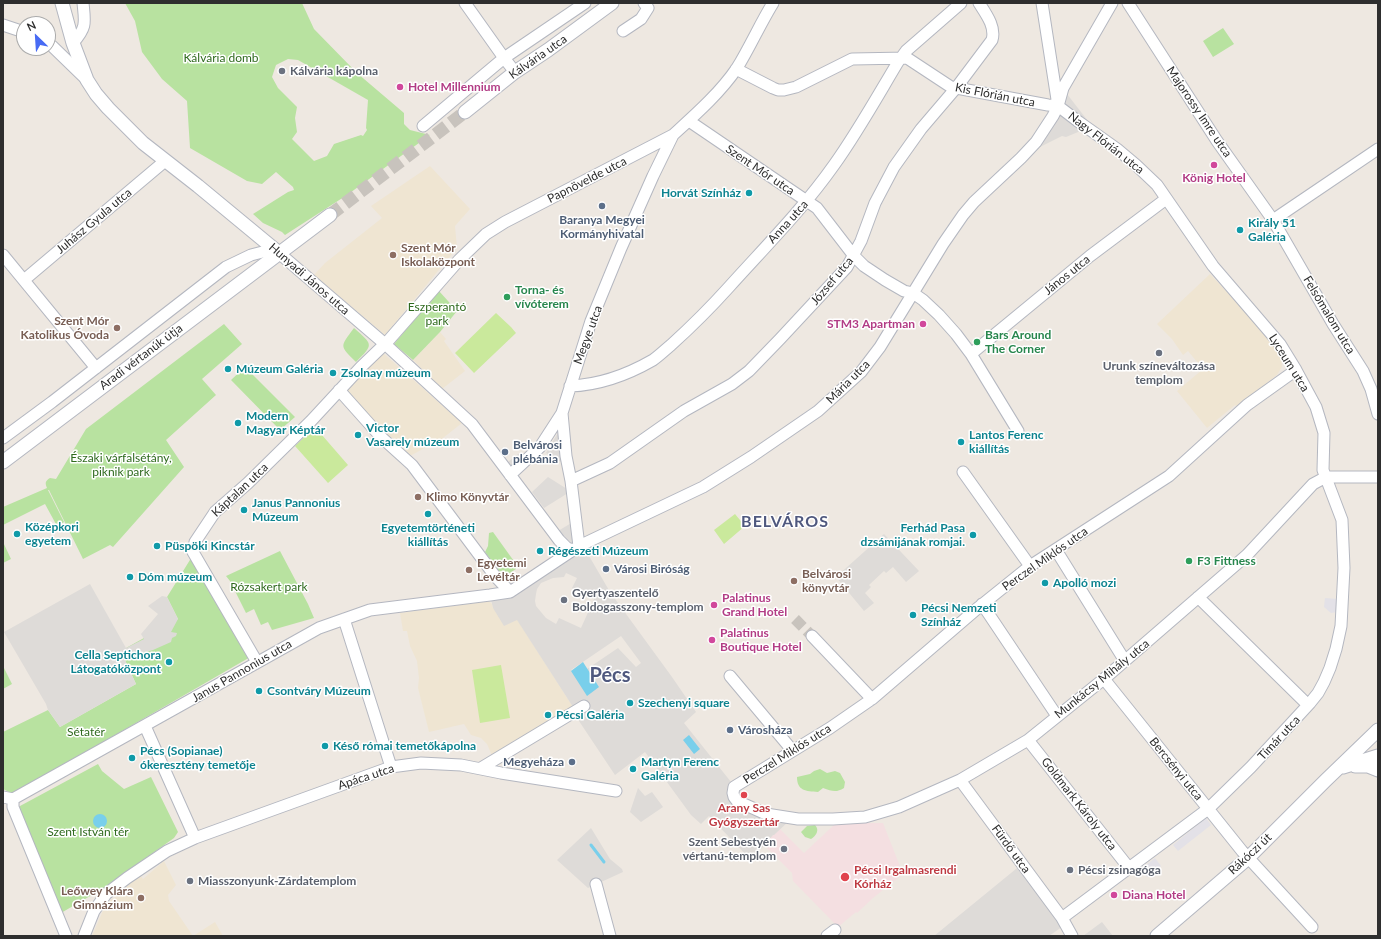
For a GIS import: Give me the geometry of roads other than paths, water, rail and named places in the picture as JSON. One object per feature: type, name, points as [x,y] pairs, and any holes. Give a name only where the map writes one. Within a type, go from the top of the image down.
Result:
[{"type":"street","name":"Hunyadi János utca","points":[[62,3],[73,43],[87,80],[108,108],[143,143],[277,251],[385,344],[472,424],[560,540],[567,548],[576,548]]},
{"type":"street","points":[[73,43],[82,33],[85,24],[83,3]]},
{"type":"street","points":[[465,3],[515,72]]},
{"type":"street","name":"Kálvária utca","points":[[422,126],[504,58],[585,3]]},
{"type":"street","name":"Kálvária utca","points":[[465,112],[515,72],[548,50],[612,3]]},
{"type":"street","points":[[623,31],[641,19],[648,8],[644,3]]},
{"type":"street","name":"Papnövelde utca","points":[[385,344],[459,260],[486,234],[505,222],[673,135],[689,121],[721,89],[736,69],[773,3]]},
{"type":"street","name":"Anna utca","points":[[570,386],[585,386],[629,373],[654,359],[685,332],[784,228],[807,201],[834,165],[906,51],[961,3]]},
{"type":"street","name":"József utca","points":[[571,481],[610,463],[684,411],[732,384],[749,370],[847,267],[861,241],[875,203],[894,167],[921,129],[956,88],[992,40],[994,34],[993,28],[979,3]]},
{"type":"street","name":"Nagy Flórián utca","points":[[1042,3],[1058,106],[1117,149],[1156,185],[1213,266]]},
{"type":"street","name":"Mária utca","points":[[510,592],[576,548],[703,487],[818,411],[861,372],[880,347],[963,215],[978,197],[1021,158],[1036,142],[1058,106],[1063,88],[1112,3]]},
{"type":"street","name":"Majorossy Imre utca","points":[[1128,3],[1217,140],[1273,220]]},
{"type":"street","points":[[3,25],[16,29]]},
{"type":"street","points":[[56,50],[87,80]]},
{"type":"street","name":"Kis Flórián utca","points":[[736,69],[773,88],[784,90],[796,87],[852,59],[906,58],[951,87],[1058,106]]},
{"type":"street","name":"Szent Mór utca","points":[[689,121],[817,208],[854,256],[864,266],[904,291],[913,293],[924,300],[956,334],[971,354],[1018,431]]},
{"type":"street","name":"Megye utca","points":[[576,548],[571,481],[566,456],[562,413],[591,322],[621,248],[673,135]]},
{"type":"street","points":[[1273,220],[1378,149]]},
{"type":"street","name":"Juhász Gyula utca","points":[[24,280],[165,161]]},
{"type":"street","name":"János utca","points":[[971,354],[1090,256],[1166,198]]},
{"type":"street","points":[[277,251],[330,215]]},
{"type":"street","name":"Felsőmalom utca","points":[[1273,220],[1333,324],[1363,371],[1371,389],[1378,414]]},
{"type":"street","name":"Aradi vértanúk útja","points":[[3,438],[226,267],[251,255],[277,251]]},
{"type":"street","name":"Aradi vértanúk útja","points":[[3,462],[277,251]]},
{"type":"street","points":[[3,255],[96,368]]},
{"type":"street","name":"Lyceum utca","points":[[1213,266],[1280,344],[1296,370],[1316,408],[1324,433],[1323,470],[1326,478]]},
{"type":"street","name":"Káptalan utca","points":[[257,662],[193,552],[196,542],[215,512],[248,484],[385,344]]},
{"type":"street","name":"Perczel Miklós utca","points":[[734,787],[830,728],[872,699],[982,604],[1030,566],[1169,476],[1247,405],[1296,370]]},
{"type":"street","points":[[339,390],[381,437],[412,465],[494,576],[510,592]]},
{"type":"street","points":[[510,476],[540,447],[562,413]]},
{"type":"street","points":[[963,472],[1030,566]]},
{"type":"street","name":"Munkácsy Mihály utca","points":[[734,787],[732,793],[737,801],[766,814],[798,819],[833,819],[865,817],[899,807],[960,780],[1028,740],[1104,679],[1251,551],[1313,484],[1326,478],[1378,477]]},
{"type":"street","name":"Tímár utca","points":[[1062,918],[1208,809],[1251,767],[1308,706],[1318,693],[1330,668],[1341,626],[1344,568],[1342,520],[1326,478]]},
{"type":"street","points":[[1056,550],[1125,661]]},
{"type":"street","name":"Janus Pannonius utca","points":[[8,798],[145,726],[313,630],[370,610],[490,596],[510,592]]},
{"type":"street","points":[[1198,597],[1308,706]]},
{"type":"street","points":[[982,604],[1057,716]]},
{"type":"street","points":[[344,619],[391,767]]},
{"type":"street","points":[[812,636],[872,699]]},
{"type":"street","points":[[730,676],[792,750]]},
{"type":"street","name":"Bercsényi utca","points":[[1104,679],[1248,858],[1312,927]]},
{"type":"street","points":[[481,768],[584,706]]},
{"type":"street","points":[[84,936],[94,911],[106,894],[167,851],[195,838],[145,726]]},
{"type":"street","name":"Rákóczi út","points":[[1157,936],[1248,858],[1339,768],[1372,741],[1378,730]]},
{"type":"street","name":"Goldmark Károly utca","points":[[1028,740],[1129,868]]},
{"type":"street","name":"Rákóczi út","points":[[1339,768],[1378,756]]},
{"type":"street","name":"Apáca utca","points":[[195,838],[391,767],[421,763],[461,765],[501,773],[616,791]]},
{"type":"street","points":[[1339,768],[1368,766],[1378,770]]},
{"type":"street","name":"Fürdő utca","points":[[960,780],[1062,918],[1072,936]]},
{"type":"street","points":[[8,798],[14,807],[66,936]]},
{"type":"street","points":[[596,884],[610,936]]},
{"type":"water","points":[[583,662],[599,687],[587,696],[571,671]]},
{"type":"water","points":[[689,735],[700,749],[694,754],[683,740]]},
{"type":"water","points":[[100,814],[105,816],[107,821],[105,826],[100,828],[95,826],[93,821],[95,816]]},
{"type":"waterway","points":[[591,845],[604,862]]},
{"type":"tunnel","points":[[330,215],[465,112]]},
{"type":"tunnel","points":[[795,619],[812,636]]},
{"type":"place","name":"Kálvária kápolna","points":[[282,71]]},
{"type":"place","name":"Hotel Millennium","points":[[400,87]]},
{"type":"place","name":"König Hotel","points":[[1214,165]]},
{"type":"place","name":"Horvát Színház","points":[[749,193]]},
{"type":"place","name":"Baranya Megyei Kormányhivatal","points":[[602,206]]},
{"type":"place","name":"Király 51 Galéria","points":[[1240,230]]},
{"type":"place","name":"Szent Mór Iskolaközpont","points":[[393,255]]},
{"type":"place","name":"Torna- és vívóterem","points":[[507,297]]},
{"type":"place","name":"STM3 Apartman","points":[[923,324]]},
{"type":"place","name":"Szent Mór Katolikus Óvoda","points":[[117,328]]},
{"type":"place","name":"Bars Around The Corner","points":[[977,342]]},
{"type":"place","name":"Urunk színeváltozása templom","points":[[1159,353]]},
{"type":"place","name":"Múzeum Galéria","points":[[228,369]]},
{"type":"place","name":"Zsolnay múzeum","points":[[333,373]]},
{"type":"place","name":"Modern Magyar Képtár","points":[[238,423]]},
{"type":"place","name":"Victor Vasarely múzeum","points":[[358,435]]},
{"type":"place","name":"Lantos Ferenc kiállítás","points":[[961,442]]},
{"type":"place","name":"Belvárosi plébánia","points":[[505,452]]},
{"type":"place","name":"Klimo Könyvtár","points":[[418,497]]},
{"type":"place","name":"Janus Pannonius Múzeum","points":[[244,510]]},
{"type":"place","name":"Egyetemtörténeti kiállítás","points":[[428,514]]},
{"type":"place","name":"Középkori egyetem","points":[[17,534]]},
{"type":"place","name":"Ferhád Pasa dzsámijának romjai.","points":[[973,535]]},
{"type":"place","name":"Püspöki Kincstár","points":[[157,546]]},
{"type":"place","name":"Régészeti Múzeum","points":[[540,551]]},
{"type":"place","name":"F3 Fittness","points":[[1189,561]]},
{"type":"place","name":"Városi Biróság","points":[[606,569]]},
{"type":"place","name":"Egyetemi Levéltár","points":[[469,570]]},
{"type":"place","name":"Dóm múzeum","points":[[130,577]]},
{"type":"place","name":"Belvárosi könyvtár","points":[[794,581]]},
{"type":"place","name":"Apolló mozi","points":[[1045,583]]},
{"type":"place","name":"Gyertyaszentelő Boldogasszony-templom","points":[[564,600]]},
{"type":"place","name":"Palatinus Grand Hotel","points":[[714,605]]},
{"type":"place","name":"Pécsi Nemzeti Színház","points":[[913,615]]},
{"type":"place","name":"Palatinus Boutique Hotel","points":[[712,640]]},
{"type":"place","name":"Cella Septichora Látogatóközpont","points":[[169,662]]},
{"type":"place","name":"Csontváry Múzeum","points":[[259,691]]},
{"type":"place","name":"Szechenyi square","points":[[630,703]]},
{"type":"place","name":"Pécsi Galéria","points":[[548,715]]},
{"type":"place","name":"Városháza","points":[[730,730]]},
{"type":"place","name":"Késő római temetőkápolna","points":[[325,746]]},
{"type":"place","name":"Pécs (Sopianae) ókeresztény temetője","points":[[132,758]]},
{"type":"place","name":"Megyeháza","points":[[572,762]]},
{"type":"place","name":"Martyn Ferenc Galéria","points":[[633,769]]},
{"type":"place","name":"Arany Sas Gyógyszertár","points":[[744,795]]},
{"type":"place","name":"Szent Sebestyén vértanú-templom","points":[[784,849]]},
{"type":"place","name":"Pécsi zsinagóga","points":[[1070,870]]},
{"type":"place","name":"Pécsi Irgalmasrendi Kórház","points":[[845,877]]},
{"type":"place","name":"Miasszonyunk-Zárdatemplom","points":[[190,881]]},
{"type":"place","name":"Diana Hotel","points":[[1114,895]]},
{"type":"place","name":"Leőwey Klára Gimnázium","points":[[141,898]]},
{"type":"district","name":"BELVÁROS","points":[[785,522]]},
{"type":"district","name":"Pécs","points":[[610,676]]},
{"type":"park label","name":"Kálvária domb","points":[[221,58]]},
{"type":"park label","name":"Eszperantó park","points":[[437,314]]},
{"type":"park label","name":"Északi várfalsétány, piknik park","points":[[121,465]]},
{"type":"park label","name":"Rózsakert park","points":[[269,587]]},
{"type":"park label","name":"Sétatér","points":[[86,732]]},
{"type":"park label","name":"Szent István tér","points":[[88,832]]}]
